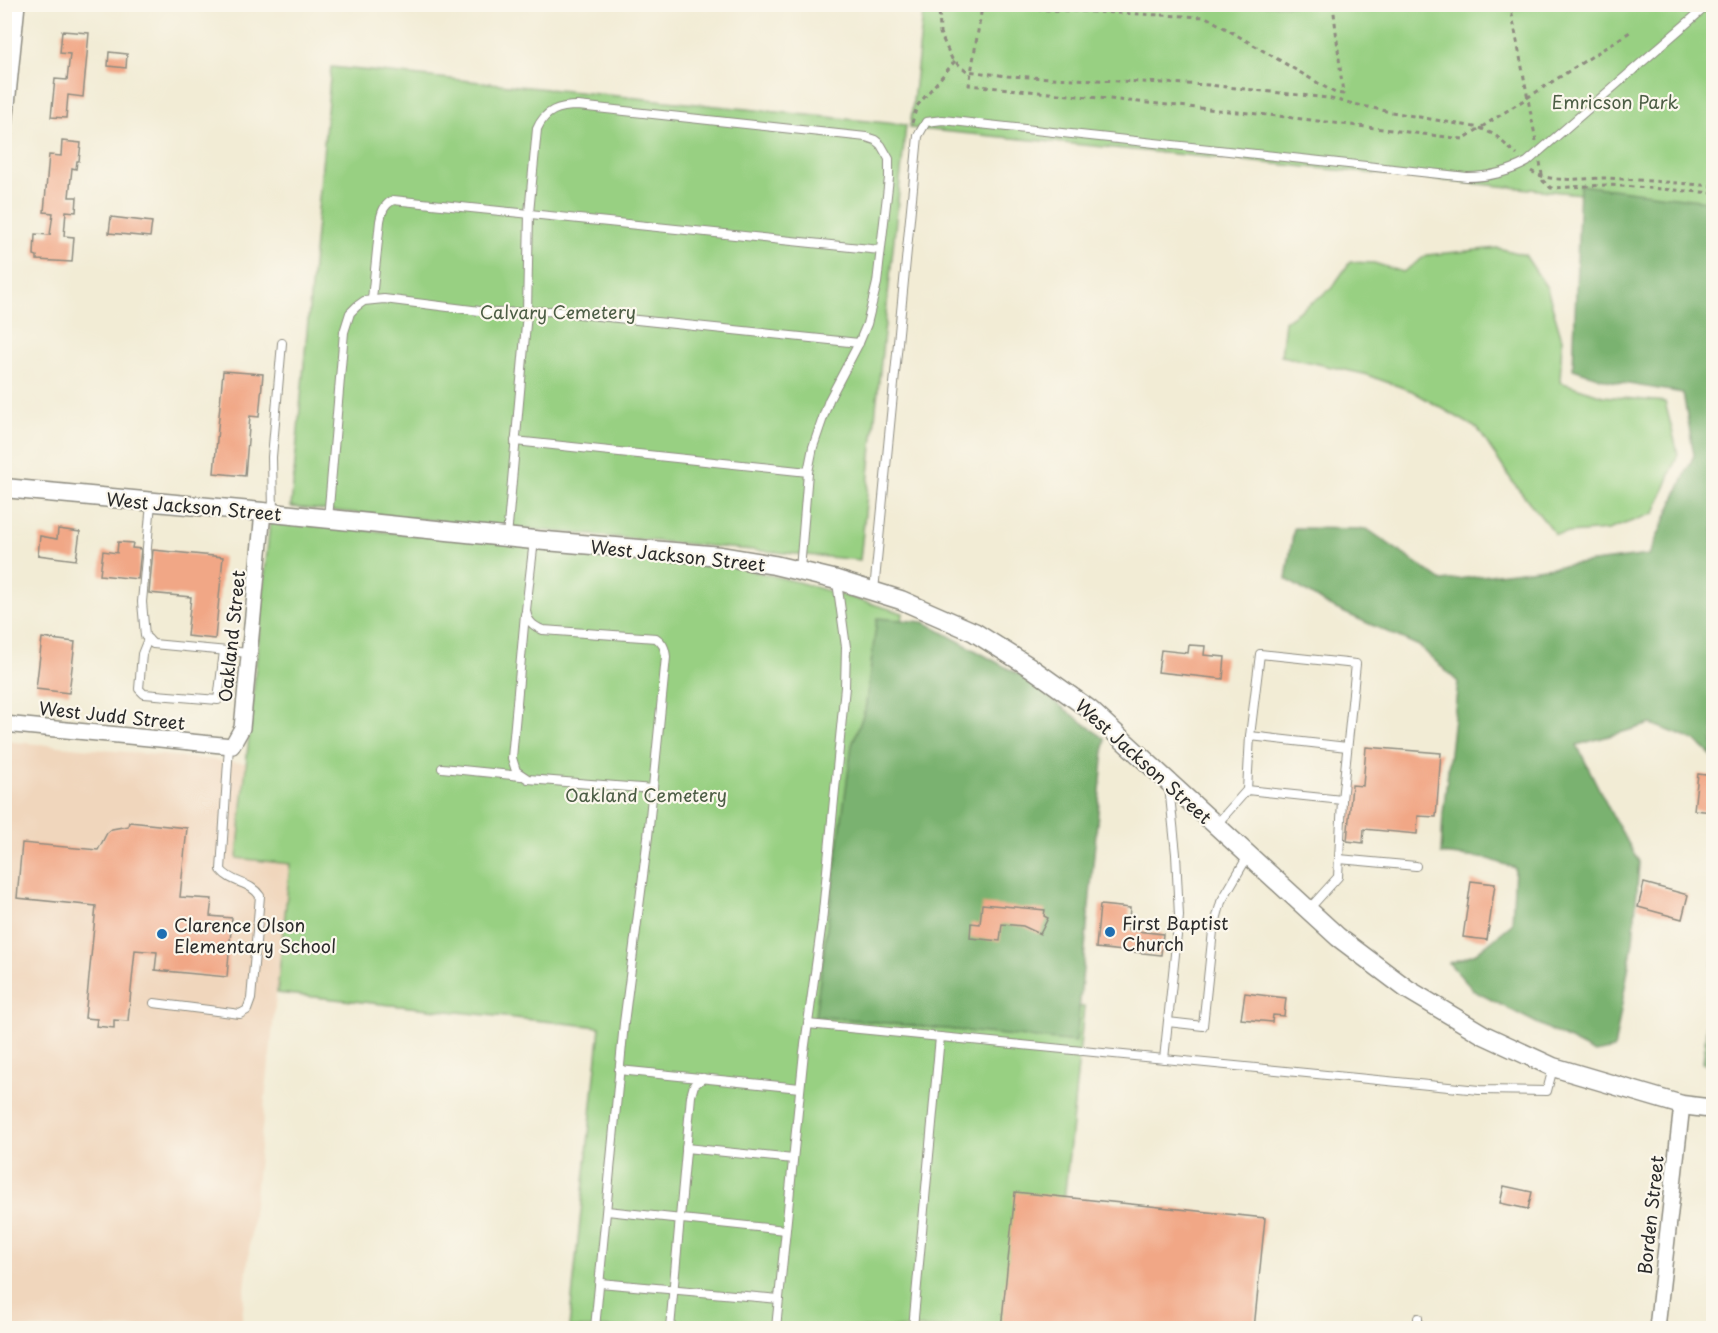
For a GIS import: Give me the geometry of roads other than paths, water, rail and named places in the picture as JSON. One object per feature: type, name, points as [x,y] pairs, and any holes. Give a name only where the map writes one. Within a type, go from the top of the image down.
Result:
[{"type":"street","points":[[4,135],[17,4]]},
{"type":"street","name":"West Jackson Street","points":[[4,488],[268,512],[507,538],[722,556],[774,565],[837,580],[901,600],[974,632],[1030,667],[1089,709],[1338,937],[1407,988],[1484,1035],[1553,1067],[1682,1105],[1713,1109]]},
{"type":"street","name":"Oakland Street","points":[[223,746],[232,746],[242,728],[249,653],[268,512]]},
{"type":"street","name":"West Judd Street","points":[[4,724],[223,746]]},
{"type":"street","name":"Borden Street","points":[[1657,1329],[1682,1105]]},
{"type":"lane","points":[[874,591],[918,136],[926,122],[955,121],[1467,177],[1488,177],[1509,172],[1524,164],[1709,4]]},
{"type":"lane","points":[[507,538],[527,313],[529,213],[537,129],[541,120],[548,112],[568,106],[854,136],[875,140],[886,151],[889,159],[889,178],[874,302],[859,343],[829,400],[818,431],[808,472],[800,571]]},
{"type":"lane","points":[[372,299],[382,210],[393,200],[880,250]]},
{"type":"lane","points":[[328,519],[344,332],[350,313],[357,306],[372,299],[406,300],[496,313],[550,311],[859,343]]},
{"type":"lane","points":[[268,512],[282,343]]},
{"type":"lane","points":[[516,441],[808,472]]},
{"type":"lane","points":[[151,502],[142,602],[145,636],[153,644],[249,653]]},
{"type":"lane","points":[[534,540],[512,758],[516,771],[528,779],[653,789]]},
{"type":"lane","points":[[776,1329],[800,1088],[822,922],[845,687],[846,647],[837,580]]},
{"type":"lane","points":[[526,610],[530,622],[543,630],[647,636],[661,642],[666,657],[653,789],[619,1070],[595,1329]]},
{"type":"lane","points":[[148,639],[142,654],[139,688],[144,694],[218,700],[224,651]]},
{"type":"lane","points":[[1216,825],[1247,790],[1250,736],[1260,654],[1356,664],[1342,800],[1338,877],[1309,910]]},
{"type":"lane","points":[[1250,736],[1347,747]]},
{"type":"lane","points":[[154,1003],[240,1014],[248,1010],[251,999],[260,896],[255,888],[226,876],[221,870],[223,746]]},
{"type":"lane","points":[[442,768],[522,776]]},
{"type":"lane","points":[[1164,1059],[1179,916],[1176,854],[1168,781]]},
{"type":"lane","points":[[1247,790],[1342,800]]},
{"type":"lane","points":[[1168,1022],[1203,1026],[1213,931],[1221,902],[1248,854]]},
{"type":"lane","points":[[1339,859],[1416,866]]},
{"type":"lane","points":[[808,1024],[1504,1091],[1547,1092],[1553,1067]]},
{"type":"lane","points":[[913,1329],[940,1037]]},
{"type":"lane","points":[[619,1070],[800,1088]]},
{"type":"lane","points":[[669,1329],[692,1089],[703,1078]]},
{"type":"lane","points":[[686,1148],[793,1159]]},
{"type":"lane","points":[[607,1211],[785,1230]]},
{"type":"lane","points":[[600,1283],[779,1299]]},
{"type":"lane","points":[[1418,1318],[1418,1329]]},
{"type":"place","name":"First Baptist Church","points":[[1110,932]]},
{"type":"place","name":"Clarence Olson Elementary School","points":[[162,934]]},
{"type":"park label","name":"Emricson Park","points":[[1615,101]]},
{"type":"park label","name":"Calvary Cemetery","points":[[558,311]]},
{"type":"park label","name":"Oakland Cemetery","points":[[646,794]]}]
